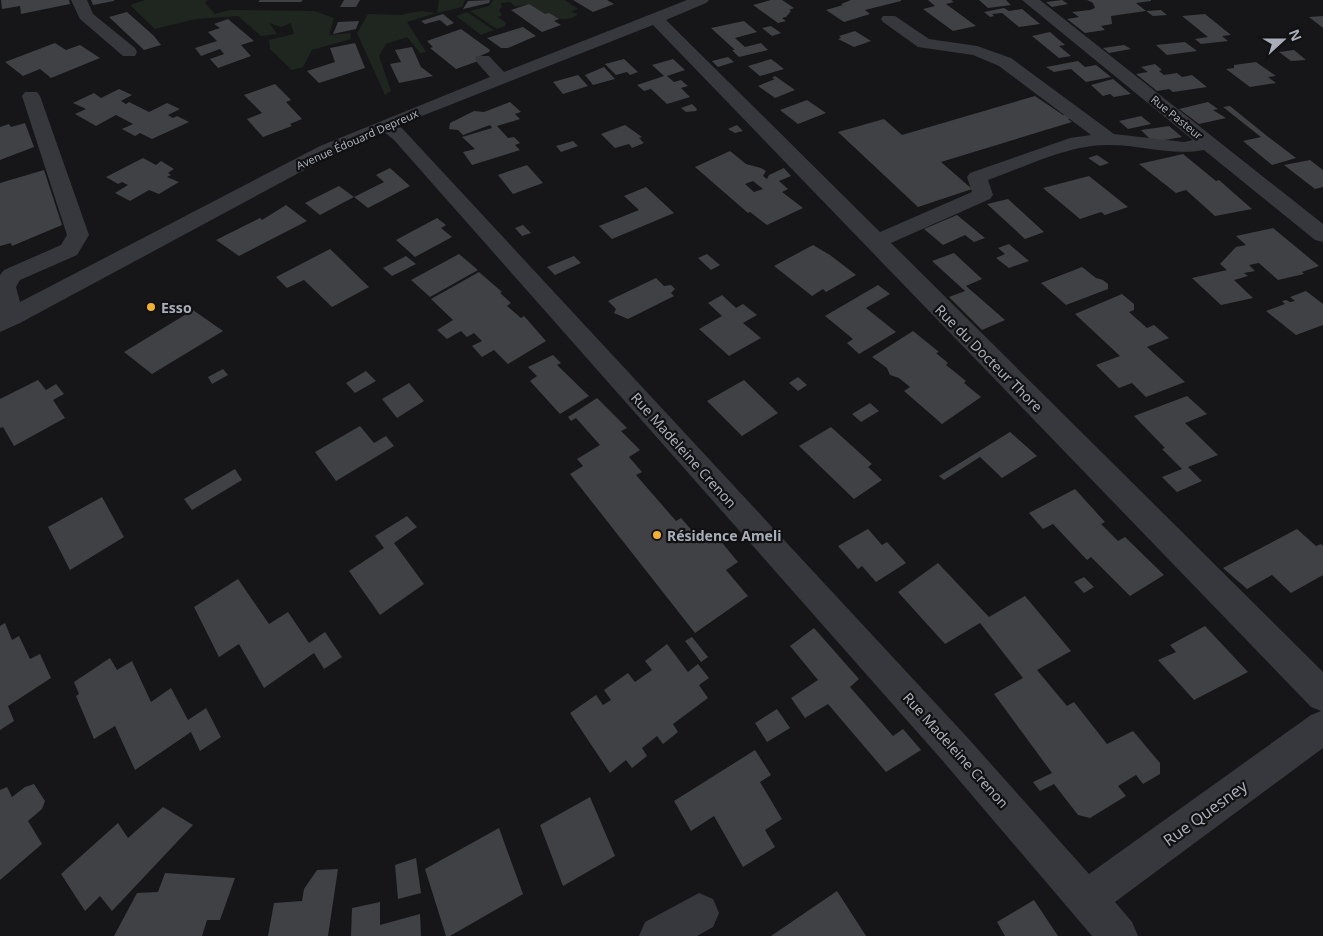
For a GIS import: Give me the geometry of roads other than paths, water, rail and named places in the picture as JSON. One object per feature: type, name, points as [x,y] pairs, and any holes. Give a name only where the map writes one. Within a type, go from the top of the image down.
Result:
[{"type":"street","points":[[79,0],[86,16],[129,52]]},
{"type":"street","name":"Avenue Édouard Depreux","points":[[6,320],[327,150],[386,124],[701,0]]},
{"type":"street","name":"Rue Pasteur","points":[[1030,0],[1323,235]]},
{"type":"street","name":"Rue du Docteur Thore","points":[[656,19],[1323,695]]},
{"type":"street","points":[[889,19],[924,43],[977,51],[1005,62],[1109,139]]},
{"type":"street","points":[[483,60],[501,78]]},
{"type":"street","points":[[6,320],[4,286],[12,275],[69,250],[78,235],[31,96]]},
{"type":"street","name":"Rue Madeleine Crenon","points":[[386,124],[401,136],[954,748],[1087,898],[1118,936]]},
{"type":"street","points":[[875,242],[984,195],[977,177],[1077,142],[1109,139],[1184,148],[1209,143]]},
{"type":"street","name":"Rue Quesney","points":[[1087,898],[1323,727]]},
{"type":"street","points":[[659,936],[699,913]]},
{"type":"place","name":"Esso","points":[[151,307]]},
{"type":"place","name":"Résidence Ameli","points":[[657,535]]}]
